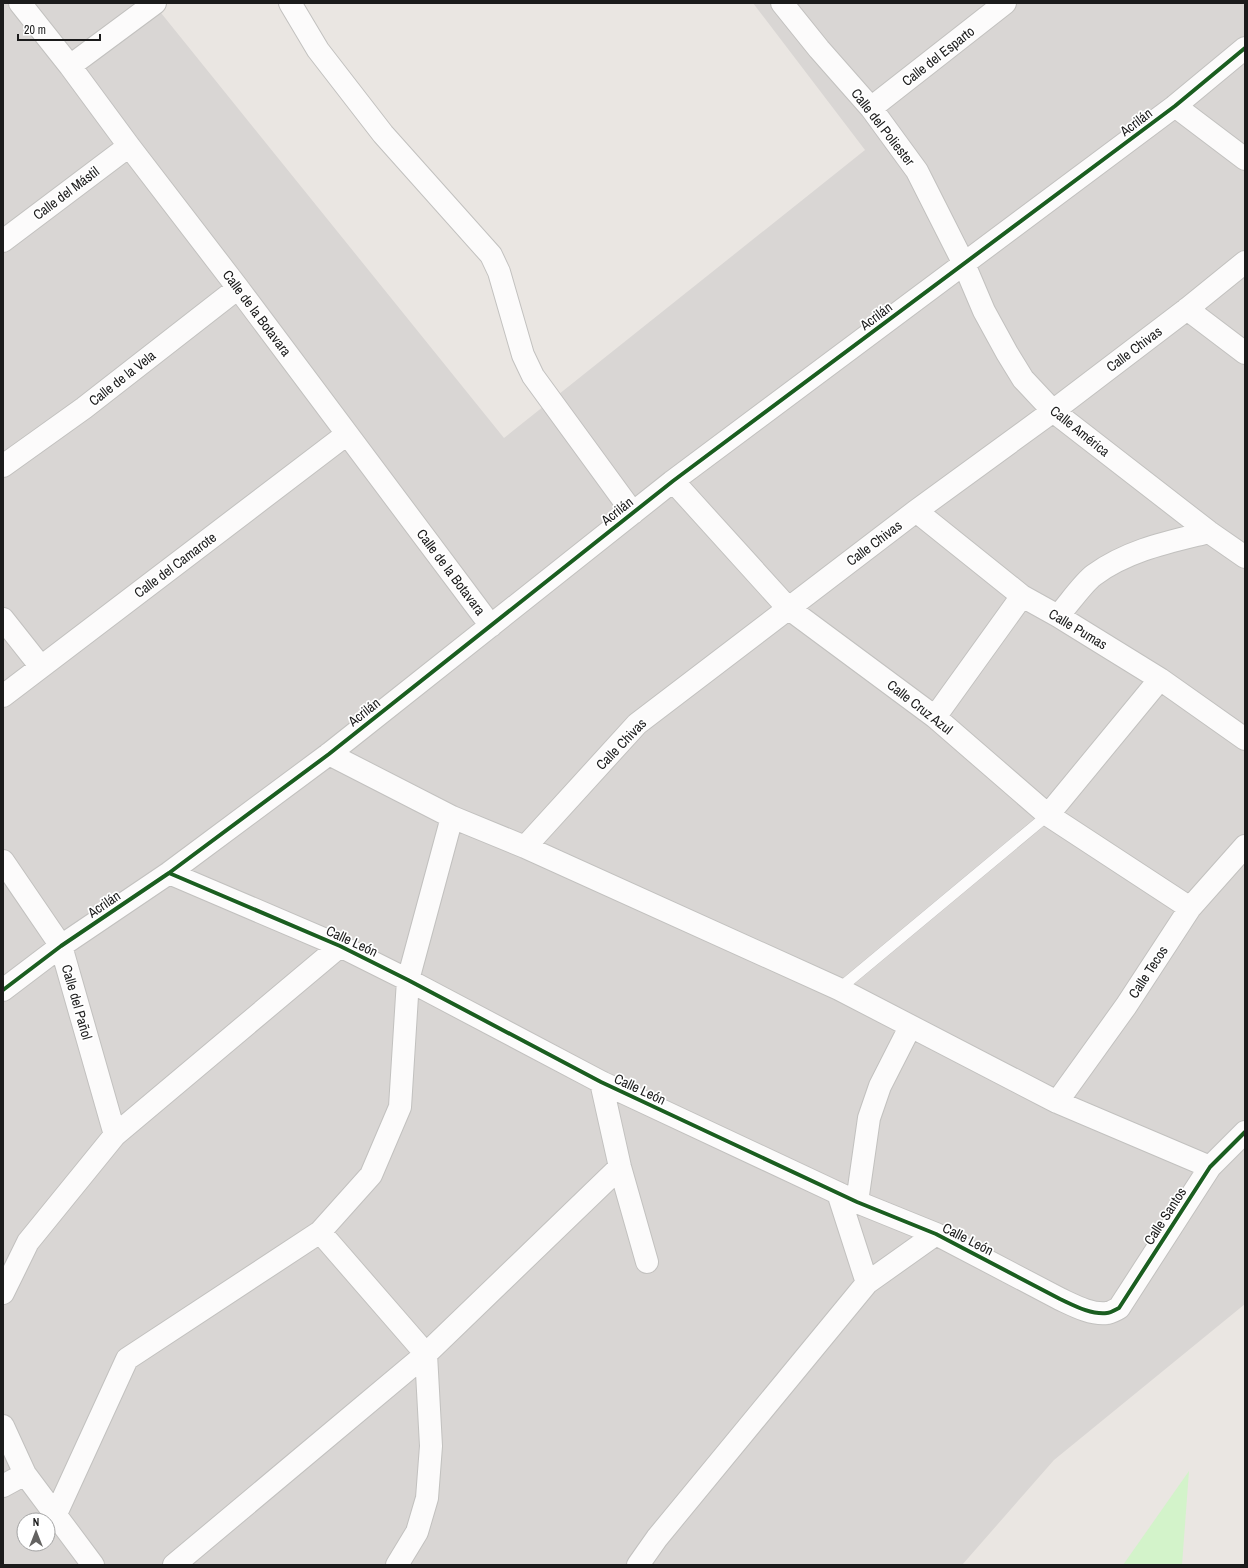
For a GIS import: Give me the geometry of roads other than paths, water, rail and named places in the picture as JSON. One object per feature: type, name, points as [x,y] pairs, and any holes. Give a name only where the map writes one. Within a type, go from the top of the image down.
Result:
[{"type":"street","points":[[3,7],[8,3]]},
{"type":"street","name":"Calle de la Botavara","points":[[20,3],[70,66],[129,146],[238,288],[491,626]]},
{"type":"street","points":[[70,66],[155,3]]},
{"type":"street","points":[[290,3],[318,50],[383,134],[490,255],[499,272],[523,355],[533,376],[633,513]]},
{"type":"street","name":"Calle del Poliester","points":[[782,3],[819,49],[871,108],[917,171],[964,264]]},
{"type":"street","name":"Calle del Esparto","points":[[871,108],[1005,3]]},
{"type":"street","name":"Acrilán","points":[[3,990],[62,946],[169,873],[328,754],[673,481],[1175,106],[1245,48]]},
{"type":"street","points":[[1175,106],[1245,159]]},
{"type":"street","name":"Calle del Mástil","points":[[3,241],[129,146]]},
{"type":"street","name":"Calle Chivas","points":[[524,847],[637,724],[916,511],[1053,411],[1187,309],[1245,262]]},
{"type":"street","name":"Calle América","points":[[964,264],[984,311],[1007,353],[1023,379],[1053,411],[1209,532],[1245,557]]},
{"type":"street","name":"Calle de la Vela","points":[[3,466],[84,408],[238,288]]},
{"type":"street","points":[[1187,309],[1245,353]]},
{"type":"street","name":"Calle del Camarote","points":[[3,696],[347,434]]},
{"type":"street","name":"Calle Cruz Azul","points":[[673,481],[788,608],[935,717],[1048,815],[1190,908]]},
{"type":"street","name":"Calle Pumas","points":[[916,511],[1022,596],[1058,616],[1160,679],[1245,740]]},
{"type":"street","points":[[1058,616],[1094,575],[1119,560],[1151,546],[1209,532]]},
{"type":"street","points":[[935,717],[1022,596]]},
{"type":"street","points":[[3,619],[41,667]]},
{"type":"street","points":[[1048,815],[1160,679]]},
{"type":"street","points":[[328,754],[452,817],[524,847],[839,989],[1056,1102],[1210,1167]]},
{"type":"street","points":[[56,1514],[127,1359],[320,1232],[372,1175],[400,1107],[408,980],[452,817]]},
{"type":"street","name":"Calle Tecos","points":[[1056,1102],[1126,1006],[1190,908],[1245,846]]},
{"type":"street","name":"Calle del Pañol","points":[[3,861],[62,946],[115,1134]]},
{"type":"street","name":"Calle León","points":[[169,873],[340,946],[408,980],[601,1082],[848,1197],[936,1234],[1079,1308],[1107,1314]]},
{"type":"street","points":[[3,1293],[28,1242],[115,1134],[340,946]]},
{"type":"street","points":[[867,1283],[848,1197],[869,1118],[880,1086],[910,1027]]},
{"type":"street","points":[[601,1082],[620,1167],[647,1262]]},
{"type":"street","name":"Calle Santos","points":[[1107,1314],[1119,1308],[1210,1167],[1245,1132]]},
{"type":"street","points":[[174,1565],[426,1354],[620,1167]]},
{"type":"street","points":[[320,1232],[426,1354],[431,1446],[427,1498],[417,1532],[397,1565]]},
{"type":"street","points":[[638,1565],[657,1538],[867,1283],[936,1234]]},
{"type":"street","points":[[3,1426],[25,1474],[52,1512]]},
{"type":"street","points":[[3,1486],[25,1474]]},
{"type":"street","points":[[56,1517],[93,1565]]},
{"type":"lane","points":[[839,989],[1048,815]]}]
